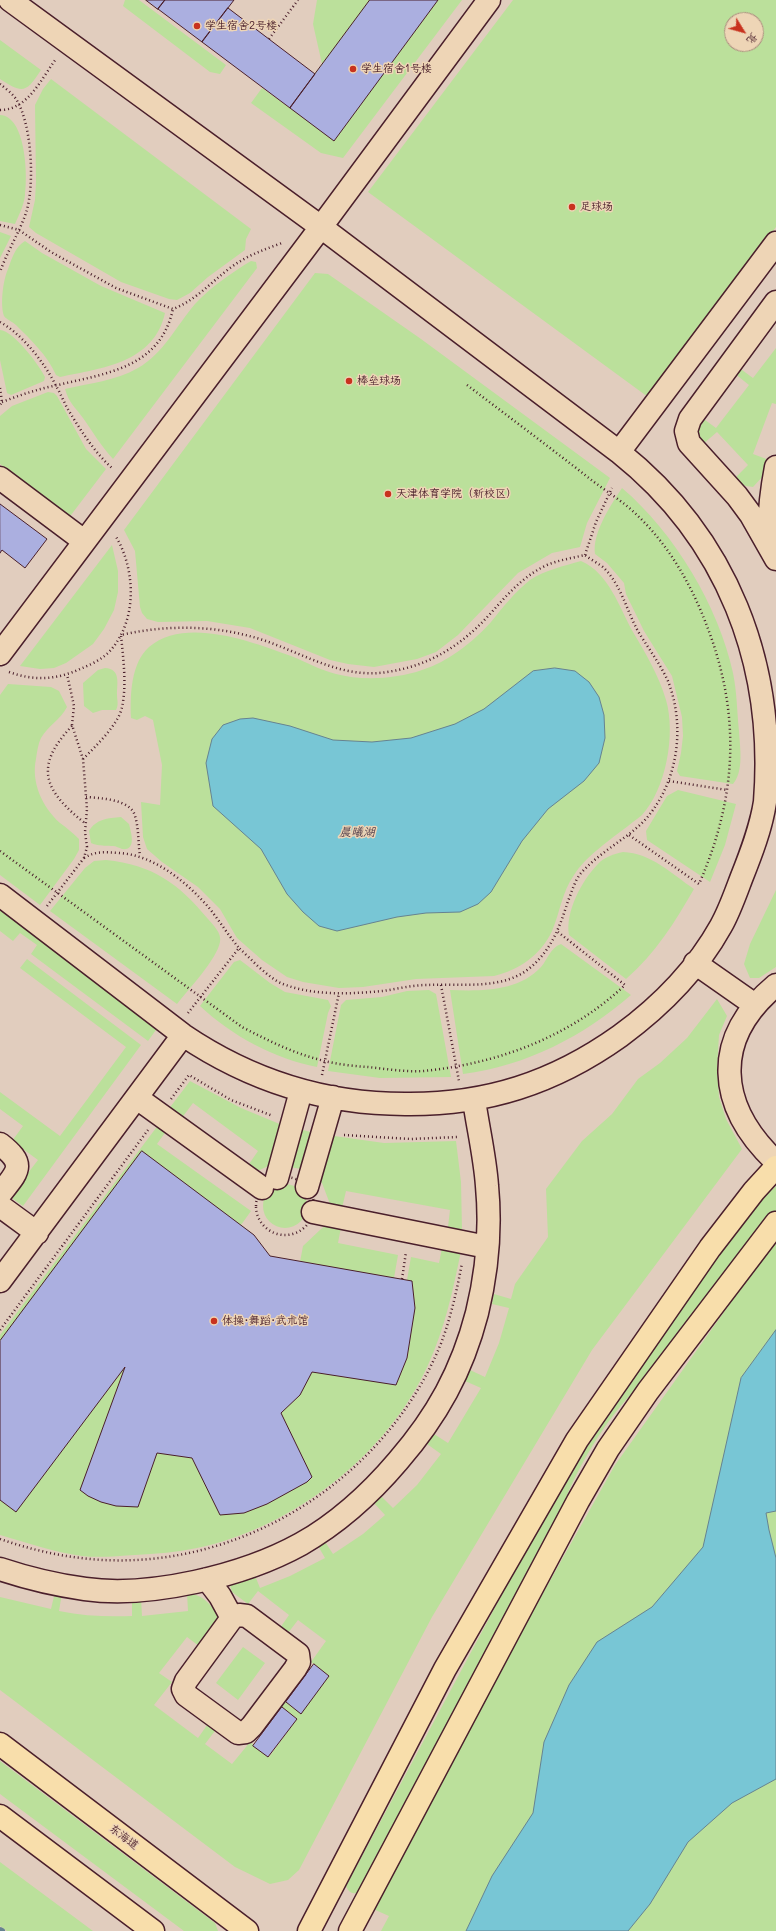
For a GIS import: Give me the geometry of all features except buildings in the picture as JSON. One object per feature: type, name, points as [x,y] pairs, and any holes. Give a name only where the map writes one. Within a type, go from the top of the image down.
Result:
[{"type":"main road","points":[[309,1931],[445,1669],[577,1440],[710,1248],[754,1191],[776,1167]]},
{"type":"main road","points":[[350,1931],[571,1515],[608,1449],[648,1391],[776,1223]]},
{"type":"main road","name":"东海道","points":[[0,1744],[247,1931]]},
{"type":"main road","points":[[0,1816],[153,1931]]},
{"type":"lane","points":[[0,895],[179,1032],[204,1049],[246,1072],[272,1082],[317,1094],[382,1104],[447,1104],[469,1101],[504,1093],[537,1081],[594,1055],[641,1021],[662,1003],[695,963],[721,926],[755,843],[770,796],[765,703],[755,652],[737,602],[712,554],[678,508],[641,470],[619,452],[321,227],[10,0]]},
{"type":"lane","points":[[3,662],[84,541],[321,227],[488,0]]},
{"type":"lane","points":[[619,452],[776,243]]},
{"type":"lane","points":[[773,554],[751,515],[737,496],[689,443],[686,431],[690,419],[776,302]]},
{"type":"lane","points":[[773,554],[769,514],[776,467]]},
{"type":"lane","points":[[0,478],[84,541]]},
{"type":"lane","points":[[695,963],[755,1005]]},
{"type":"lane","points":[[776,985],[748,1012],[732,1046],[729,1065],[734,1101],[741,1118],[759,1145],[776,1162]]},
{"type":"lane","points":[[0,1281],[137,1098],[179,1032]]},
{"type":"lane","points":[[137,1098],[270,1183],[292,1122],[317,1094]]},
{"type":"lane","points":[[307,1187],[323,1131],[317,1094]]},
{"type":"lane","points":[[0,1569],[21,1576],[73,1587],[108,1590],[157,1588],[207,1579],[274,1556],[306,1540],[348,1511],[371,1491],[406,1452],[438,1410],[453,1382],[465,1353],[477,1313],[484,1278],[489,1214],[487,1184],[469,1101]]},
{"type":"lane","points":[[0,1144],[13,1154],[17,1162],[16,1170],[12,1178],[0,1194]]},
{"type":"lane","points":[[0,1206],[37,1233]]},
{"type":"lane","points":[[313,1212],[487,1247]]},
{"type":"lane","points":[[207,1579],[220,1596],[232,1618]]},
{"type":"lane","points":[[240,1615],[248,1616],[298,1654],[299,1662],[252,1726],[246,1732],[238,1733],[186,1694],[184,1688],[186,1681],[232,1618],[240,1615]]},
{"type":"path","points":[[269,39],[298,0]]},
{"type":"path","points":[[0,110],[9,110],[25,102],[68,43]]},
{"type":"path","points":[[0,84],[16,98],[23,114],[29,144],[32,179],[26,213],[0,272]]},
{"type":"path","points":[[0,225],[19,230],[51,252],[116,288],[173,309],[188,303],[230,268],[250,254],[284,242]]},
{"type":"path","points":[[0,388],[1,404],[24,393],[116,371],[132,365],[146,354],[161,338],[170,325],[173,309]]},
{"type":"path","points":[[0,322],[19,335],[49,373],[68,410],[94,450],[104,461],[130,481]]},
{"type":"path","points":[[467,385],[638,516],[662,543],[682,572],[696,599],[718,653],[729,708],[730,762],[727,790],[719,828],[699,884],[629,835]]},
{"type":"path","points":[[585,556],[596,522],[612,488]]},
{"type":"path","points":[[83,759],[113,724],[122,708],[122,635],[131,600],[128,562],[122,546],[114,534],[100,521]]},
{"type":"path","points":[[3,662],[23,677],[38,679],[56,678],[92,663],[108,652],[122,635],[143,630],[210,628],[252,636],[338,668],[368,673],[385,673],[420,665],[451,650],[480,624],[518,584],[547,565],[565,559],[585,556],[604,568],[623,596],[628,611],[638,630],[661,667],[674,700],[678,743],[669,781],[659,802],[629,835],[596,859],[580,874],[558,932],[547,952],[516,977],[496,982],[427,985],[384,991],[338,993],[319,992],[281,983],[239,948],[198,896],[172,875],[140,856],[106,852],[93,852],[84,858],[35,922]]},
{"type":"path","points":[[67,674],[74,706],[72,725],[83,759],[86,797],[87,847],[84,858]]},
{"type":"path","points":[[72,725],[52,751],[48,776],[52,790],[61,802],[86,824]]},
{"type":"path","points":[[669,781],[727,790]]},
{"type":"path","points":[[86,797],[113,799],[128,806],[135,814],[140,856]]},
{"type":"path","points":[[0,851],[200,998],[242,1027],[275,1044],[325,1061],[356,1066],[404,1071],[422,1071],[503,1056],[547,1038],[581,1020],[613,997],[625,985],[558,932]]},
{"type":"path","points":[[179,1032],[200,998],[239,948]]},
{"type":"path","points":[[441,985],[456,1065],[469,1101]]},
{"type":"path","points":[[317,1094],[338,993]]},
{"type":"path","points":[[0,1330],[189,1075],[231,1100],[258,1112],[292,1122]]},
{"type":"path","points":[[323,1131],[349,1136],[381,1139],[411,1140],[458,1137],[459,1143]]},
{"type":"path","points":[[286,1177],[295,1179],[307,1187],[313,1198],[313,1212],[308,1223],[295,1233],[279,1234],[272,1231],[263,1223],[257,1213],[258,1197],[270,1183],[286,1177]]},
{"type":"path","points":[[402,1279],[410,1232]]},
{"type":"path","points":[[0,1539],[49,1552],[81,1558],[110,1560],[153,1558],[185,1554],[221,1544],[275,1523],[297,1511],[340,1481],[379,1442],[400,1417],[430,1367],[442,1341],[456,1291],[465,1243]]},
{"type":"green space","points":[[125,0],[139,0],[226,65],[220,74],[210,72],[123,6]]},
{"type":"green space","points":[[317,0],[462,0],[343,158],[321,153],[251,103],[262,88],[290,108],[322,64],[313,24]]},
{"type":"green space","name":"足球场","points":[[513,0],[776,0],[776,227],[648,397],[368,192]]},
{"type":"green space","points":[[0,40],[41,70],[28,87],[19,89],[0,79]]},
{"type":"green space","points":[[51,79],[251,229],[246,239],[245,250],[208,277],[190,293],[177,300],[169,299],[121,282],[36,233],[29,227],[35,200],[36,182],[35,105],[43,89]]},
{"type":"green space","points":[[0,115],[9,118],[15,125],[20,136],[25,162],[26,186],[24,199],[15,224],[0,221]]},
{"type":"green space","points":[[0,232],[11,236],[0,258]]},
{"type":"green space","points":[[25,241],[42,253],[101,286],[165,313],[159,330],[150,343],[138,353],[109,366],[60,377],[56,375],[38,348],[16,325],[4,316],[2,306],[6,274],[14,253]]},
{"type":"green space","points":[[251,261],[256,262],[257,268],[113,459],[72,405],[65,389],[120,376],[147,362],[169,339],[188,312],[201,298],[236,270]]},
{"type":"green space","name":"棒垒球场","points":[[315,273],[328,274],[421,339],[610,478],[587,523],[580,547],[552,553],[518,573],[458,635],[436,652],[417,659],[374,667],[348,664],[330,660],[250,628],[207,621],[158,622],[147,619],[142,613],[140,607],[135,551],[124,530]]},
{"type":"green space","points":[[0,330],[12,336],[26,349],[45,377],[44,381],[11,395],[7,393],[0,360]]},
{"type":"green space","points":[[776,348],[776,404],[772,403],[753,454],[769,460],[764,475],[753,487],[747,486],[740,484],[734,479],[748,465],[717,432],[702,445],[698,438],[698,428],[701,417],[716,428],[749,385],[734,373],[738,367],[753,378]]},
{"type":"green space","points":[[48,392],[54,393],[57,396],[86,449],[106,469],[71,515],[66,515],[0,464],[0,416],[12,406]]},
{"type":"green space","points":[[622,488],[659,526],[676,548],[692,572],[717,622],[733,673],[736,695],[740,766],[739,773],[733,784],[680,776],[677,771],[683,736],[682,717],[672,676],[644,631],[626,594],[624,583],[607,563],[595,554],[596,537],[599,528]]},
{"type":"green space","points":[[112,545],[118,571],[118,592],[114,610],[104,629],[93,644],[66,663],[54,668],[40,669],[20,666]]},
{"type":"green space","points":[[581,561],[591,566],[606,582],[660,682],[669,714],[670,729],[667,760],[663,776],[650,804],[642,815],[599,849],[579,868],[567,888],[552,931],[542,947],[528,960],[512,970],[494,976],[416,979],[363,987],[339,988],[303,982],[287,977],[262,960],[237,938],[220,909],[198,887],[162,862],[147,849],[143,837],[141,802],[160,805],[162,765],[153,720],[145,716],[137,720],[131,718],[131,709],[135,670],[138,662],[149,647],[164,638],[181,633],[200,633],[219,635],[258,644],[330,672],[346,676],[357,678],[379,678],[412,673],[451,657],[468,644],[491,622],[514,595],[530,580],[548,571]]},
{"type":"green space","points":[[105,668],[114,671],[117,677],[118,702],[116,710],[102,710],[93,713],[84,706],[83,683],[98,670]]},
{"type":"green space","points":[[8,684],[51,687],[59,691],[67,707],[41,738],[38,745],[35,776],[39,794],[43,802],[54,817],[79,839],[79,850],[40,905],[0,875],[0,695]]},
{"type":"green space","points":[[678,790],[736,804],[725,845],[710,882],[647,840],[646,831],[667,796]]},
{"type":"green space","points":[[121,817],[129,824],[132,840],[130,847],[127,849],[122,849],[114,846],[91,843],[89,831],[95,824],[107,819]]},
{"type":"green space","points":[[623,852],[633,853],[652,860],[694,889],[664,937],[646,959],[626,979],[569,935],[568,926],[572,907],[586,879],[603,859]]},
{"type":"green space","points":[[106,860],[138,866],[163,878],[186,895],[197,906],[217,929],[220,935],[220,942],[214,957],[177,1004],[50,911],[85,868],[94,861]]},
{"type":"green space","points":[[776,890],[776,967],[759,978],[750,978],[744,964],[750,944]]},
{"type":"green space","points":[[0,903],[161,1023],[148,1041],[31,954],[37,945],[20,933],[13,941],[0,931]]},
{"type":"green space","points":[[561,944],[631,995],[594,1024],[553,1047],[509,1064],[463,1074],[450,990],[486,990],[510,986],[532,975],[541,967],[554,948]]},
{"type":"green space","points":[[27,959],[141,1045],[23,1206],[13,1199],[11,1195],[38,1160],[12,1141],[23,1126],[0,1109],[0,1092],[60,1136],[126,1047],[20,968]]},
{"type":"green space","points":[[240,960],[270,983],[285,992],[328,1000],[331,1006],[328,1013],[317,1067],[286,1058],[255,1045],[226,1027],[200,1006],[234,962]]},
{"type":"green space","points":[[429,990],[436,994],[451,1077],[380,1078],[328,1071],[341,1005],[346,1000],[382,997],[407,991]]},
{"type":"green space","points":[[717,999],[727,1016],[719,1035],[717,1069],[719,1097],[726,1119],[742,1149],[592,1350],[432,1617],[299,1870],[288,1880],[270,1884],[235,1867],[0,1690],[0,1597],[51,1609],[55,1592],[62,1593],[59,1611],[86,1615],[114,1616],[132,1616],[132,1598],[141,1598],[142,1616],[188,1611],[187,1593],[193,1594],[207,1601],[221,1618],[199,1646],[187,1637],[159,1673],[172,1682],[154,1705],[198,1738],[210,1721],[218,1727],[205,1744],[232,1764],[250,1742],[269,1757],[297,1719],[280,1705],[283,1700],[301,1713],[329,1676],[311,1662],[326,1641],[298,1620],[288,1633],[280,1628],[289,1615],[258,1591],[248,1604],[232,1592],[229,1582],[254,1573],[260,1588],[290,1576],[325,1558],[317,1544],[324,1540],[333,1554],[363,1534],[385,1515],[373,1502],[381,1496],[393,1508],[417,1485],[441,1454],[427,1444],[434,1434],[448,1443],[481,1388],[465,1381],[470,1370],[485,1377],[499,1343],[509,1308],[492,1304],[494,1294],[511,1299],[515,1284],[548,1237],[546,1189],[582,1141],[612,1114],[638,1079],[660,1063],[687,1038]]},
{"type":"green space","points":[[190,1081],[241,1108],[282,1125],[273,1164],[255,1172],[247,1167],[258,1151],[193,1103],[181,1119],[168,1110]]},
{"type":"green space","name":"体操·舞蹈·武术馆","points":[[159,1124],[167,1130],[157,1144],[251,1211],[241,1225],[254,1235],[270,1256],[300,1262],[303,1246],[325,1226],[332,1225],[341,1227],[338,1243],[398,1255],[394,1278],[407,1280],[411,1257],[439,1263],[442,1248],[461,1251],[448,1309],[434,1351],[411,1398],[389,1428],[363,1457],[334,1482],[302,1505],[268,1523],[233,1538],[182,1551],[108,1557],[88,1557],[41,1547],[0,1535],[0,1335]]},
{"type":"green space","points":[[296,1128],[314,1133],[301,1169],[290,1167]]},
{"type":"green space","points":[[327,1135],[384,1143],[456,1141],[461,1182],[462,1230],[448,1227],[450,1210],[346,1191],[342,1208],[330,1204],[322,1183],[316,1177]]},
{"type":"green space","points":[[285,1184],[297,1188],[303,1194],[307,1206],[303,1218],[297,1224],[285,1228],[273,1224],[267,1218],[263,1206],[267,1194],[273,1188]]},
{"type":"green space","points":[[776,1186],[776,1215],[642,1384],[629,1396],[617,1411],[592,1446],[572,1484],[564,1502],[559,1519],[360,1893],[351,1892],[346,1886],[546,1512],[584,1449],[672,1321],[742,1224],[765,1196]]},
{"type":"green space","points":[[776,1243],[776,1931],[381,1931],[389,1916],[373,1909],[497,1675],[615,1465],[734,1298]]},
{"type":"green space","points":[[243,1647],[265,1663],[238,1700],[216,1683]]},
{"type":"green space","points":[[0,1761],[215,1923],[218,1931],[184,1931],[0,1794]]},
{"type":"green space","points":[[0,1862],[93,1931],[7,1931],[0,1926]]},
{"type":"water","name":"晨曦湖","points":[[555,668],[575,671],[589,682],[599,697],[604,715],[605,738],[599,763],[584,781],[548,809],[522,841],[491,892],[478,904],[460,912],[426,913],[397,917],[337,931],[319,926],[303,912],[287,894],[261,849],[213,806],[206,763],[212,739],[223,725],[240,719],[253,718],[290,726],[333,740],[372,742],[411,738],[455,724],[484,709],[533,671]]},
{"type":"water","points":[[776,1330],[776,1511],[766,1513],[776,1558],[776,1779],[732,1803],[688,1842],[650,1904],[628,1931],[466,1931],[492,1876],[533,1813],[544,1742],[569,1685],[597,1642],[652,1607],[703,1547],[741,1378]]},
{"type":"place","name":"学生宿舍2号楼","points":[[197,26]]},
{"type":"place","name":"学生宿舍1号楼","points":[[353,69]]},
{"type":"place","name":"足球场","points":[[572,207]]},
{"type":"place","name":"棒垒球场","points":[[349,381]]},
{"type":"place","name":"天津体育学院（新校区）","points":[[388,494]]},
{"type":"place","name":"体操·舞蹈·武术馆","points":[[214,1321]]}]
